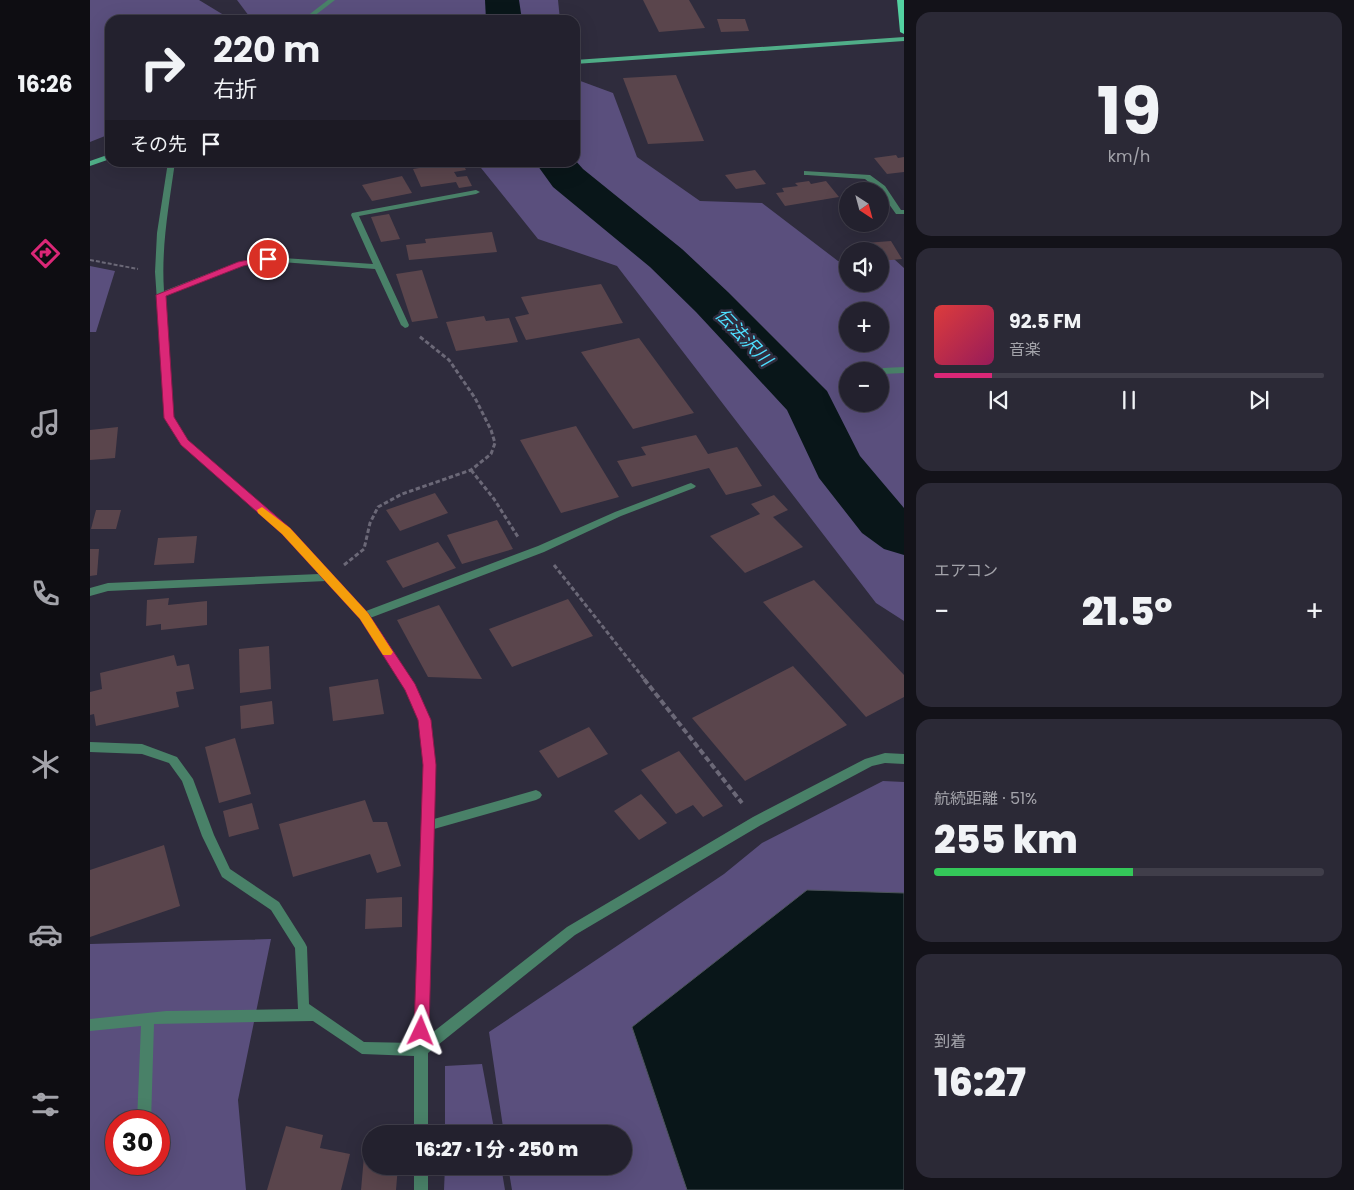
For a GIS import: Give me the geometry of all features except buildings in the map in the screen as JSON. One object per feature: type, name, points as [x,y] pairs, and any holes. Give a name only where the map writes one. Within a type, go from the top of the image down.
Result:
[{"type":"main road","points":[[901,0],[904,32]]},
{"type":"street","points":[[312,15],[332,0]]},
{"type":"street","points":[[580,62],[904,39]]},
{"type":"street","points":[[90,164],[105,158]]},
{"type":"street","points":[[171,167],[160,232],[159,272],[169,418],[184,442],[286,531],[364,616],[410,688],[424,720],[430,765],[421,1050],[421,1125]]},
{"type":"street","points":[[807,173],[867,177],[882,188],[899,212],[904,212]]},
{"type":"street","points":[[405,325],[355,214],[476,192]]},
{"type":"street","points":[[161,295],[241,264],[268,259],[378,267]]},
{"type":"street","points":[[889,371],[904,370]]},
{"type":"street","points":[[364,616],[530,554],[618,514],[691,486]]},
{"type":"street","points":[[90,592],[108,587],[328,577]]},
{"type":"street","points":[[90,747],[142,750],[173,760],[187,779],[208,836],[226,873],[275,906],[301,947],[303,1007],[362,1048],[421,1050],[571,931],[757,822],[869,762],[886,758],[904,758]]},
{"type":"street","points":[[428,826],[536,795]]},
{"type":"street","points":[[90,1025],[166,1017],[315,1015]]},
{"type":"street","points":[[144,1110],[148,1019]]},
{"type":"street","points":[[421,1175],[421,1190]]},
{"type":"path","points":[[90,260],[159,272]]},
{"type":"path","points":[[328,577],[364,549],[370,523],[378,508],[402,494],[471,470],[491,454],[495,442],[475,398],[449,360],[405,325]]},
{"type":"path","points":[[471,470],[494,499],[505,519],[530,554]]},
{"type":"path","points":[[542,549],[757,822]]},
{"type":"shaded area","points":[[90,0],[199,0],[224,15],[105,15],[105,136],[90,142]]},
{"type":"shaded area","points":[[237,0],[558,0],[560,15],[248,15]]},
{"type":"shaded area","points":[[580,81],[613,93],[637,157],[700,201],[762,203],[839,261],[839,292],[889,292],[889,259],[894,259],[904,268],[904,621],[876,603],[617,266],[538,239],[480,167],[580,167]]},
{"type":"shaded area","points":[[90,266],[115,271],[96,332],[90,332]]},
{"type":"shaded area","points":[[883,781],[904,782],[904,1190],[512,1190],[510,1175],[632,1175],[632,1125],[503,1125],[489,1032],[724,874],[762,843]]},
{"type":"shaded area","points":[[807,890],[904,893],[904,1190],[687,1190],[632,1027]]},
{"type":"shaded area","points":[[271,939],[238,1100],[246,1190],[90,1190],[90,944]]},
{"type":"shaded area","points":[[482,1064],[493,1125],[445,1125],[445,1066]]},
{"type":"shaded area","points":[[445,1175],[502,1175],[505,1190],[444,1190]]},
{"type":"waterway","name":"伝法沢川","points":[[502,0],[504,15]]},
{"type":"waterway","name":"伝法沢川","points":[[559,167],[568,178],[666,258],[712,302],[809,403],[838,465],[881,519],[904,535]]},
{"type":"slow traffic","points":[[262,510],[286,531],[364,616],[387,652]]},
{"type":"route","points":[[268,259],[241,264],[161,295],[169,418],[184,442],[286,531],[364,616],[410,688],[424,720],[430,765],[421,1031]]}]
